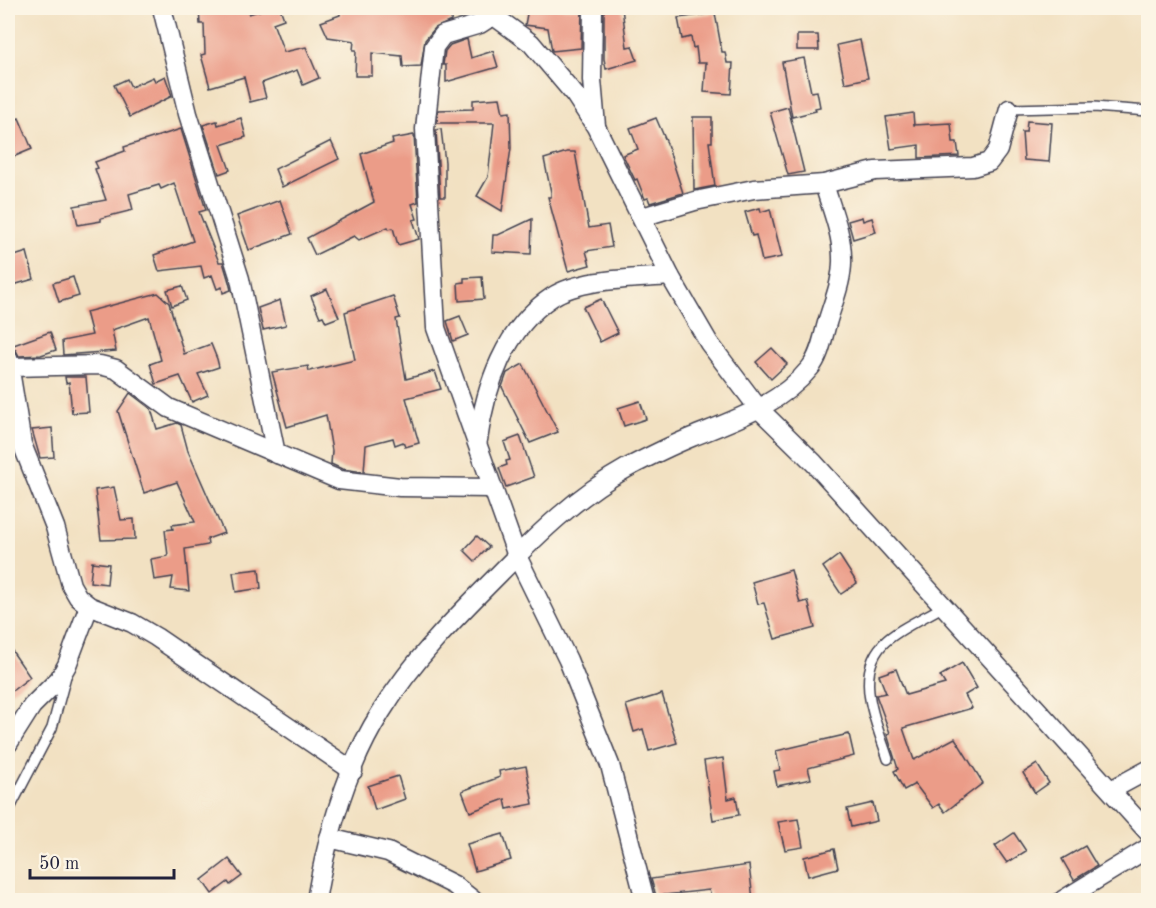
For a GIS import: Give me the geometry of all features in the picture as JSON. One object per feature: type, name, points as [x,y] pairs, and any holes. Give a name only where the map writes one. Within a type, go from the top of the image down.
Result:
[{"type":"street","points":[[162,8],[188,114],[240,279],[276,454]]},
{"type":"street","points":[[593,8],[591,60],[596,128]]},
{"type":"street","points":[[645,900],[610,765],[568,660],[517,556],[436,328],[425,129],[436,40],[443,34],[480,24],[488,11],[531,43],[575,95],[596,128],[642,217],[669,276],[709,343],[759,409],[814,463],[942,607],[1149,832]]},
{"type":"street","points":[[642,217],[727,194],[824,184],[875,171],[973,167],[989,162],[998,150],[1009,109]]},
{"type":"street","points":[[316,900],[329,838],[352,771],[380,713],[399,684],[457,617],[517,556],[582,497],[624,470],[665,448],[731,423],[759,409],[811,367],[823,338],[841,275],[841,241],[824,184]]},
{"type":"street","points":[[478,446],[482,406],[494,372],[532,314],[553,296],[576,287],[611,280],[669,276]]},
{"type":"street","points":[[352,771],[156,637],[132,623],[89,606],[78,597],[71,585],[55,527],[22,444],[9,362],[100,365],[116,369],[169,408],[339,480],[370,486],[492,488]]},
{"type":"street","points":[[8,744],[32,706],[59,679],[67,665],[89,606]]},
{"type":"street","points":[[1111,790],[1149,770]]},
{"type":"street","points":[[329,838],[388,852],[454,885],[472,900]]},
{"type":"street","points":[[1063,900],[1149,848]]},
{"type":"lane","points":[[1009,109],[1094,107],[1149,111]]},
{"type":"lane","points":[[888,759],[870,703],[868,680],[872,660],[884,643],[942,607]]},
{"type":"lane","points":[[8,812],[52,728],[61,700],[67,665]]},
{"type":"building","points":[[199,8],[248,8],[249,14],[268,8],[280,8],[284,19],[273,23],[284,52],[306,47],[319,78],[303,85],[297,70],[262,83],[266,98],[250,102],[244,77],[210,87],[201,55],[205,54],[204,24],[200,24]]},
{"type":"building","points":[[340,8],[453,8],[451,21],[435,28],[425,40],[421,66],[403,67],[402,56],[372,53],[372,76],[355,76],[354,41],[328,37],[321,22],[340,15]]},
{"type":"building","points":[[528,8],[582,8],[581,48],[552,51],[548,28],[525,25]]},
{"type":"building","points":[[604,8],[622,8],[627,47],[632,46],[637,60],[606,69]]},
{"type":"building","points":[[715,13],[722,52],[725,52],[727,63],[733,63],[731,94],[704,92],[706,63],[698,63],[696,47],[693,48],[691,37],[682,39],[678,18]]},
{"type":"building","points":[[797,35],[818,35],[819,50],[797,50]]},
{"type":"building","points":[[467,39],[471,58],[493,51],[498,67],[446,82],[446,65],[443,65],[445,51],[450,45]]},
{"type":"building","points":[[860,40],[868,78],[845,83],[837,45]]},
{"type":"building","points":[[804,58],[811,92],[817,91],[820,107],[815,108],[816,111],[792,117],[782,62]]},
{"type":"building","points":[[165,76],[172,96],[130,117],[114,85],[127,79],[131,87],[153,77],[155,81]]},
{"type":"building","points":[[500,98],[503,113],[510,112],[511,148],[502,211],[477,196],[488,177],[494,123],[437,123],[438,110],[473,109],[473,100]]},
{"type":"building","points":[[788,107],[804,172],[788,175],[770,112]]},
{"type":"building","points":[[913,113],[914,125],[951,123],[953,142],[957,142],[959,156],[919,158],[919,145],[891,149],[886,117]]},
{"type":"building","points":[[693,117],[712,117],[712,142],[709,142],[715,186],[694,190]]},
{"type":"building","points":[[19,118],[32,149],[8,159],[8,123]]},
{"type":"building","points":[[241,118],[246,137],[221,145],[230,170],[219,174],[203,125],[217,121],[218,125]]},
{"type":"building","points":[[656,118],[683,193],[650,203],[648,198],[645,199],[623,155],[638,149],[630,128]]},
{"type":"building","points":[[1027,121],[1052,123],[1049,162],[1024,160],[1022,132],[1026,132]]},
{"type":"building","points":[[181,129],[206,210],[199,212],[219,262],[223,262],[229,282],[231,290],[223,293],[222,287],[217,289],[212,275],[204,278],[201,266],[159,271],[154,255],[193,241],[174,183],[161,189],[159,185],[129,194],[133,210],[101,218],[101,221],[78,225],[74,206],[106,200],[95,169],[98,168],[95,162],[125,151],[124,147]]},
{"type":"building","points":[[441,129],[445,162],[445,197],[440,197],[436,130]]},
{"type":"building","points":[[414,135],[418,202],[412,204],[417,219],[413,220],[419,239],[398,245],[393,228],[388,227],[359,240],[354,236],[315,255],[307,238],[374,202],[361,154],[393,143],[392,139]]},
{"type":"building","points":[[331,141],[339,159],[282,187],[275,169]]},
{"type":"building","points":[[575,152],[589,228],[608,225],[612,247],[586,251],[590,265],[568,271],[548,197],[551,197],[551,192],[544,159]]},
{"type":"building","points":[[280,200],[292,234],[249,250],[237,216]]},
{"type":"building","points":[[760,208],[761,212],[770,209],[782,257],[762,261],[756,235],[752,236],[745,212]]},
{"type":"building","points":[[862,217],[863,221],[872,218],[876,232],[853,239],[848,221]]},
{"type":"building","points":[[532,219],[531,254],[492,252],[493,235],[498,235]]},
{"type":"building","points":[[27,252],[34,279],[13,285],[10,277],[8,278],[8,258]]},
{"type":"building","points":[[73,277],[79,296],[59,302],[53,283]]},
{"type":"building","points":[[482,277],[484,299],[459,301],[458,283],[464,282],[464,278]]},
{"type":"building","points":[[182,286],[187,300],[172,306],[167,290]]},
{"type":"building","points":[[327,289],[339,317],[326,322],[323,316],[320,317],[311,296]]},
{"type":"building","points":[[158,293],[169,303],[184,354],[211,344],[217,359],[219,367],[198,374],[208,395],[192,402],[180,376],[156,384],[150,364],[161,360],[149,317],[112,330],[116,351],[63,355],[62,341],[92,335],[86,312]]},
{"type":"building","points":[[393,296],[400,318],[396,319],[406,379],[435,371],[441,389],[406,398],[419,443],[405,447],[403,442],[395,445],[393,438],[366,445],[364,472],[342,469],[331,464],[332,451],[326,415],[287,427],[272,372],[308,366],[309,371],[355,360],[345,312]]},
{"type":"building","points":[[601,299],[618,333],[600,342],[583,307]]},
{"type":"building","points":[[280,300],[286,325],[263,330],[258,308]]},
{"type":"building","points":[[460,316],[468,335],[453,341],[447,321]]},
{"type":"building","points":[[50,332],[56,350],[41,355],[19,356],[16,350],[8,347]]},
{"type":"building","points":[[772,348],[787,364],[771,379],[756,362]]},
{"type":"building","points":[[523,364],[558,432],[530,443],[502,387],[507,373]]},
{"type":"building","points":[[65,377],[86,377],[89,412],[72,413],[69,382],[66,383]]},
{"type":"building","points":[[130,393],[151,409],[157,429],[177,423],[181,425],[188,451],[224,533],[207,539],[208,545],[185,549],[189,591],[171,589],[173,577],[154,580],[151,559],[168,556],[165,530],[173,529],[172,525],[195,522],[177,482],[144,493],[118,411]]},
{"type":"building","points":[[640,401],[646,419],[624,426],[618,408]]},
{"type":"building","points":[[52,428],[54,457],[40,458],[32,430]]},
{"type":"building","points":[[520,436],[534,477],[506,487],[499,468],[507,465],[506,461],[510,460],[504,442]]},
{"type":"building","points":[[114,487],[121,520],[134,519],[135,539],[101,540],[95,490]]},
{"type":"building","points":[[477,536],[489,547],[475,561],[464,550]]},
{"type":"building","points":[[839,555],[857,583],[841,594],[823,567]]},
{"type":"building","points":[[92,562],[109,564],[107,584],[90,582]]},
{"type":"building","points":[[259,569],[261,588],[236,592],[233,572]]},
{"type":"building","points":[[791,570],[800,603],[808,601],[815,628],[775,639],[764,603],[758,604],[752,582]]},
{"type":"building","points":[[8,645],[30,677],[8,694]]},
{"type":"building","points":[[962,663],[977,688],[965,695],[972,708],[903,728],[914,760],[955,738],[983,783],[945,812],[939,804],[933,808],[915,784],[904,790],[894,771],[898,769],[887,734],[890,733],[876,695],[886,693],[879,675],[896,669],[906,695],[945,684],[940,676]]},
{"type":"building","points":[[662,694],[677,743],[649,751],[643,729],[634,732],[626,705]]},
{"type":"building","points":[[849,734],[854,756],[808,768],[811,779],[777,786],[774,771],[780,770],[776,751]]},
{"type":"building","points":[[723,758],[728,799],[736,797],[739,815],[713,820],[704,761]]},
{"type":"building","points":[[1037,764],[1049,783],[1035,793],[1023,773]]},
{"type":"building","points":[[526,766],[533,804],[507,809],[505,799],[470,812],[462,791],[500,777],[499,771]]},
{"type":"building","points":[[398,776],[405,799],[375,810],[368,786]]},
{"type":"building","points":[[873,803],[877,821],[851,827],[847,809]]},
{"type":"building","points":[[798,819],[803,847],[785,850],[778,822]]},
{"type":"building","points":[[1014,833],[1026,851],[1007,863],[995,846]]},
{"type":"building","points":[[503,834],[511,860],[475,871],[467,844]]},
{"type":"building","points":[[1085,846],[1097,866],[1074,880],[1062,859]]},
{"type":"building","points":[[834,849],[838,868],[808,876],[804,857]]},
{"type":"building","points":[[229,859],[242,876],[230,885],[228,882],[212,894],[202,880]]},
{"type":"building","points":[[749,865],[753,900],[712,900],[709,890],[656,896],[651,879]]}]
